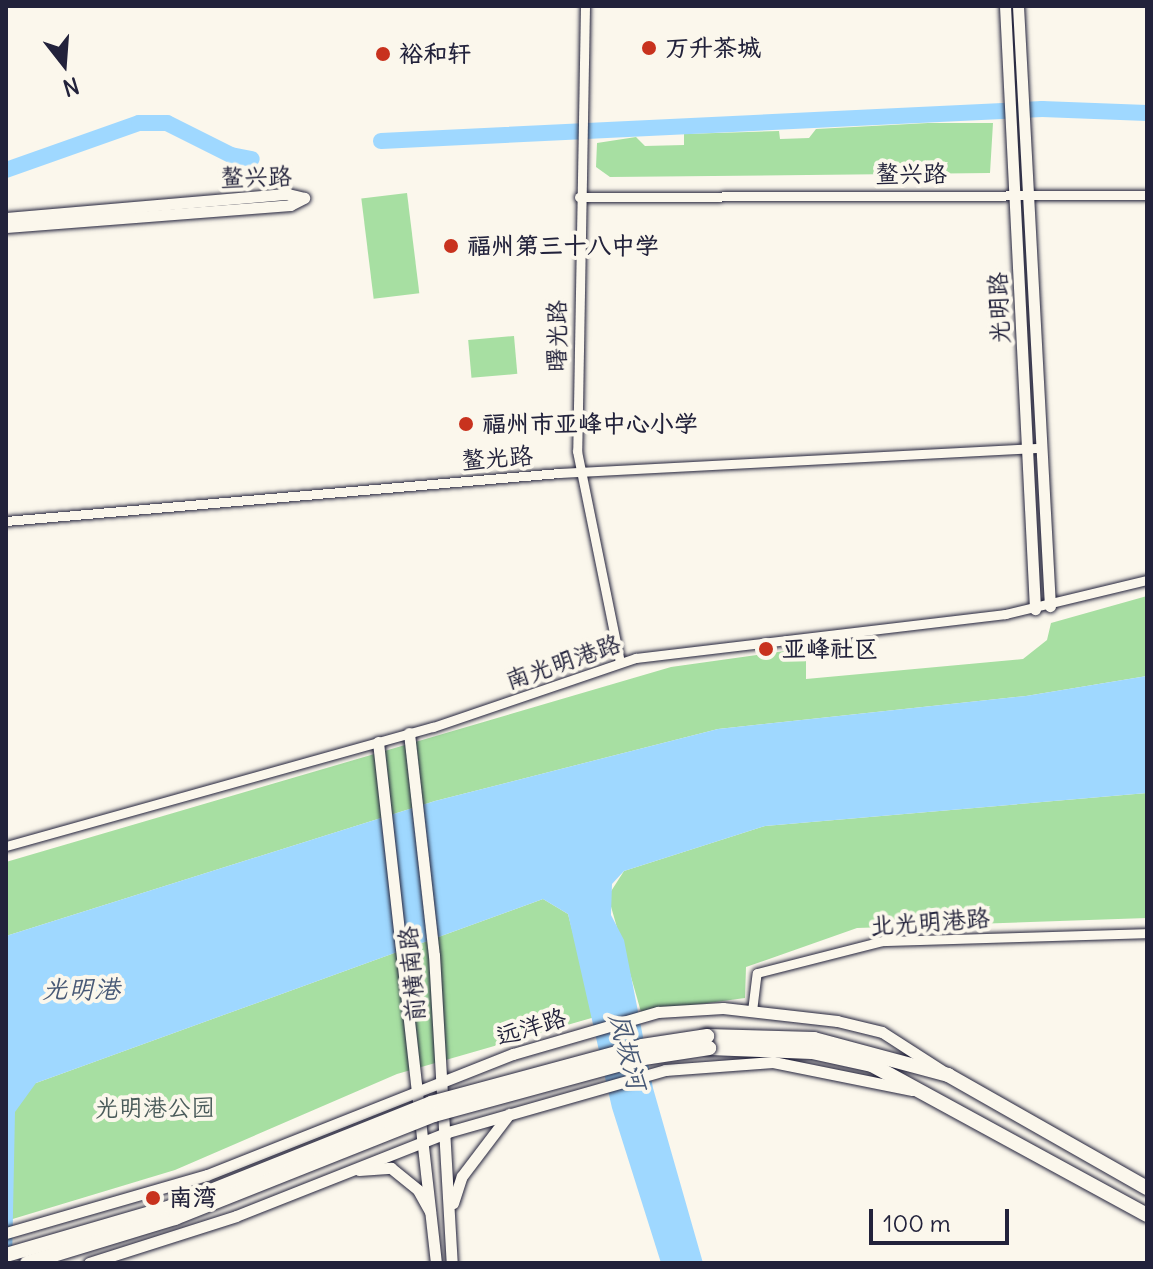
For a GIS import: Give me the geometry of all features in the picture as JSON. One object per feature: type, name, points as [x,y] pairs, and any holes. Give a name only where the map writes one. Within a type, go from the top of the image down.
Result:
[{"type":"highway","points":[[6,1255],[171,1207],[431,1103],[642,1046],[814,1039],[948,1075]]},
{"type":"highway","points":[[27,1263],[175,1218],[434,1115],[708,1042],[841,1057],[932,1095],[1147,1215]]},
{"type":"highway","name":"远洋路","points":[[948,1075],[1147,1188]]},
{"type":"main road","name":"光明路","points":[[1005,6],[1035,609]]},
{"type":"main road","name":"光明路","points":[[1018,6],[1050,606]]},
{"type":"main road","name":"鳌兴路","points":[[6,218],[272,195],[304,198],[290,205],[6,227]]},
{"type":"main road","name":"前横南路","points":[[409,733],[434,955],[448,1132],[452,1263]]},
{"type":"main road","name":"前横南路","points":[[378,742],[415,1094],[426,1139],[436,1263]]},
{"type":"main road","name":"远洋路","points":[[6,1233],[217,1172],[443,1081],[645,1014],[702,1007],[752,1011],[882,1032],[948,1075]]},
{"type":"main road","points":[[89,1263],[351,1170],[426,1139],[512,1111],[665,1070],[773,1062],[932,1095]]},
{"type":"main road","name":"前横南路","points":[[450,1211],[462,1176],[512,1111]]},
{"type":"main road","name":"前横南路","points":[[351,1170],[391,1168],[418,1190],[431,1215]]},
{"type":"street","name":"曙光路","points":[[585,6],[579,197],[579,472],[620,662]]},
{"type":"street","name":"鳌兴路","points":[[579,197],[1147,195]]},
{"type":"street","name":"鳌光路","points":[[6,521],[579,472],[1041,448]]},
{"type":"street","name":"南光明港路","points":[[6,846],[409,733],[596,676],[620,662],[1035,609],[1147,580]]},
{"type":"street","name":"北光明港路","points":[[752,1011],[757,973],[883,941],[1147,933]]},
{"type":"green space","points":[[993,123],[990,173],[610,177],[596,167],[597,143],[636,137],[645,146],[684,145],[684,134],[779,131],[780,139],[809,138],[816,129]]},
{"type":"green space","points":[[407,193],[419,293],[374,299],[361,199]]},
{"type":"green space","points":[[514,336],[517,374],[471,378],[468,340]]},
{"type":"green space","points":[[1147,596],[1147,676],[1026,696],[718,729],[435,801],[6,936],[6,862],[671,667],[806,648],[806,679],[1023,659],[1047,640],[1051,623]]},
{"type":"green space","points":[[1147,793],[1147,918],[857,928],[746,967],[745,998],[641,1012],[608,896],[624,871],[765,826]]},
{"type":"green space","name":"光明港公园","points":[[543,899],[568,914],[595,1017],[397,1074],[175,1170],[6,1221],[6,1086],[36,1083]]},
{"type":"water","name":"光明港","points":[[1147,676],[1147,793],[765,826],[624,871],[612,884],[611,915],[624,940],[653,1088],[703,1263],[661,1263],[612,1108],[568,914],[543,899],[36,1083],[15,1112],[12,1263],[6,1263],[6,936],[435,801],[718,729],[1026,696]]},
{"type":"waterway","points":[[381,141],[1042,109],[1147,113]]},
{"type":"waterway","points":[[6,170],[139,123],[167,123],[231,155],[252,159]]},
{"type":"place","name":"万升茶城","points":[[649,48]]},
{"type":"place","name":"裕和轩","points":[[383,54]]},
{"type":"place","name":"福州第三十八中学","points":[[451,246]]},
{"type":"place","name":"福州市亚峰中心小学","points":[[466,424]]},
{"type":"place","name":"亚峰社区","points":[[766,649]]},
{"type":"place","name":"南湾","points":[[153,1198]]},
{"type":"water label","name":"凤坂河","points":[[628,1051]]}]
